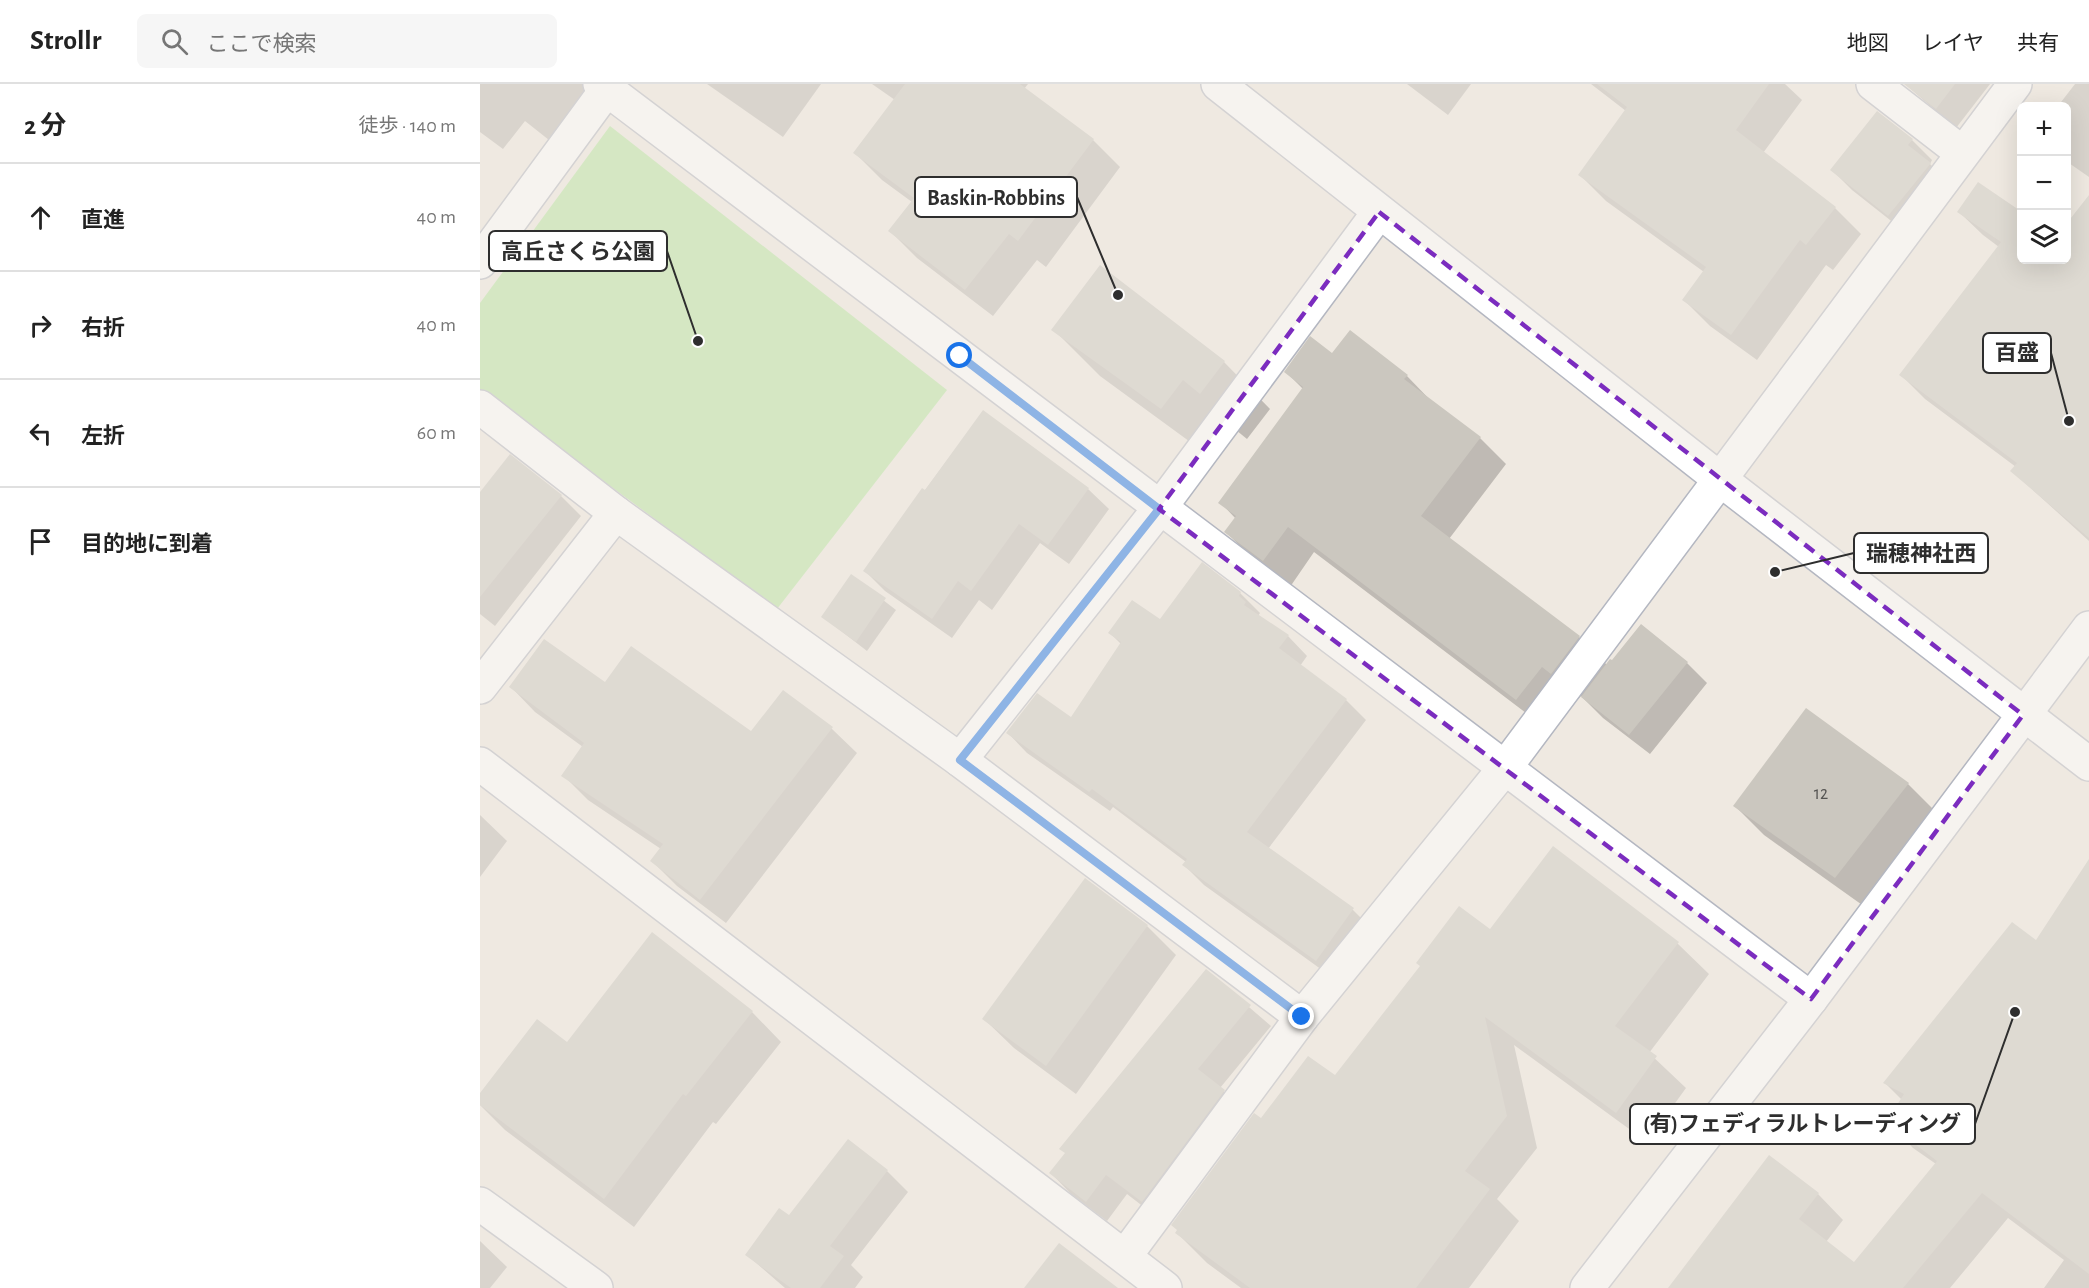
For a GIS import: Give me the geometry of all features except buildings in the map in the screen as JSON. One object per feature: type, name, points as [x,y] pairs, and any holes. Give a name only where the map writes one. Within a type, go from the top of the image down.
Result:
[{"type":"street","points":[[1873,84],[1961,152]]},
{"type":"street","points":[[1125,1257],[1302,1017],[1504,769],[1721,480],[1961,152],[2015,84]]},
{"type":"street","points":[[480,262],[603,87],[1811,999]]},
{"type":"street","points":[[1234,89],[1379,213],[2089,764]]},
{"type":"street","points":[[960,760],[1159,509],[1379,213]]},
{"type":"street","points":[[480,407],[616,513],[960,760],[1302,1017]]},
{"type":"street","points":[[480,687],[616,513]]},
{"type":"street","points":[[1587,1288],[1811,999],[2089,628]]},
{"type":"street","points":[[480,764],[1165,1288]]},
{"type":"street","points":[[480,1204],[596,1288]]},
{"type":"highlighted area","points":[[1379,212],[2023,715],[1811,999],[1159,509]]},
{"type":"green space","points":[[610,126],[947,390],[777,609],[480,390],[480,303]]},
{"type":"place","name":"Baskin-Robbins","points":[[1118,295]]},
{"type":"place","name":"高丘さくら公園","points":[[698,341]]},
{"type":"place","name":"百盛","points":[[2069,421]]},
{"type":"place","name":"瑞穂神社西","points":[[1775,572]]},
{"type":"place","name":"(有)フェディラルトレーディング","points":[[2015,1012]]},
{"type":"route","points":[[960,356],[1159,509],[960,760],[1302,1017]]}]
